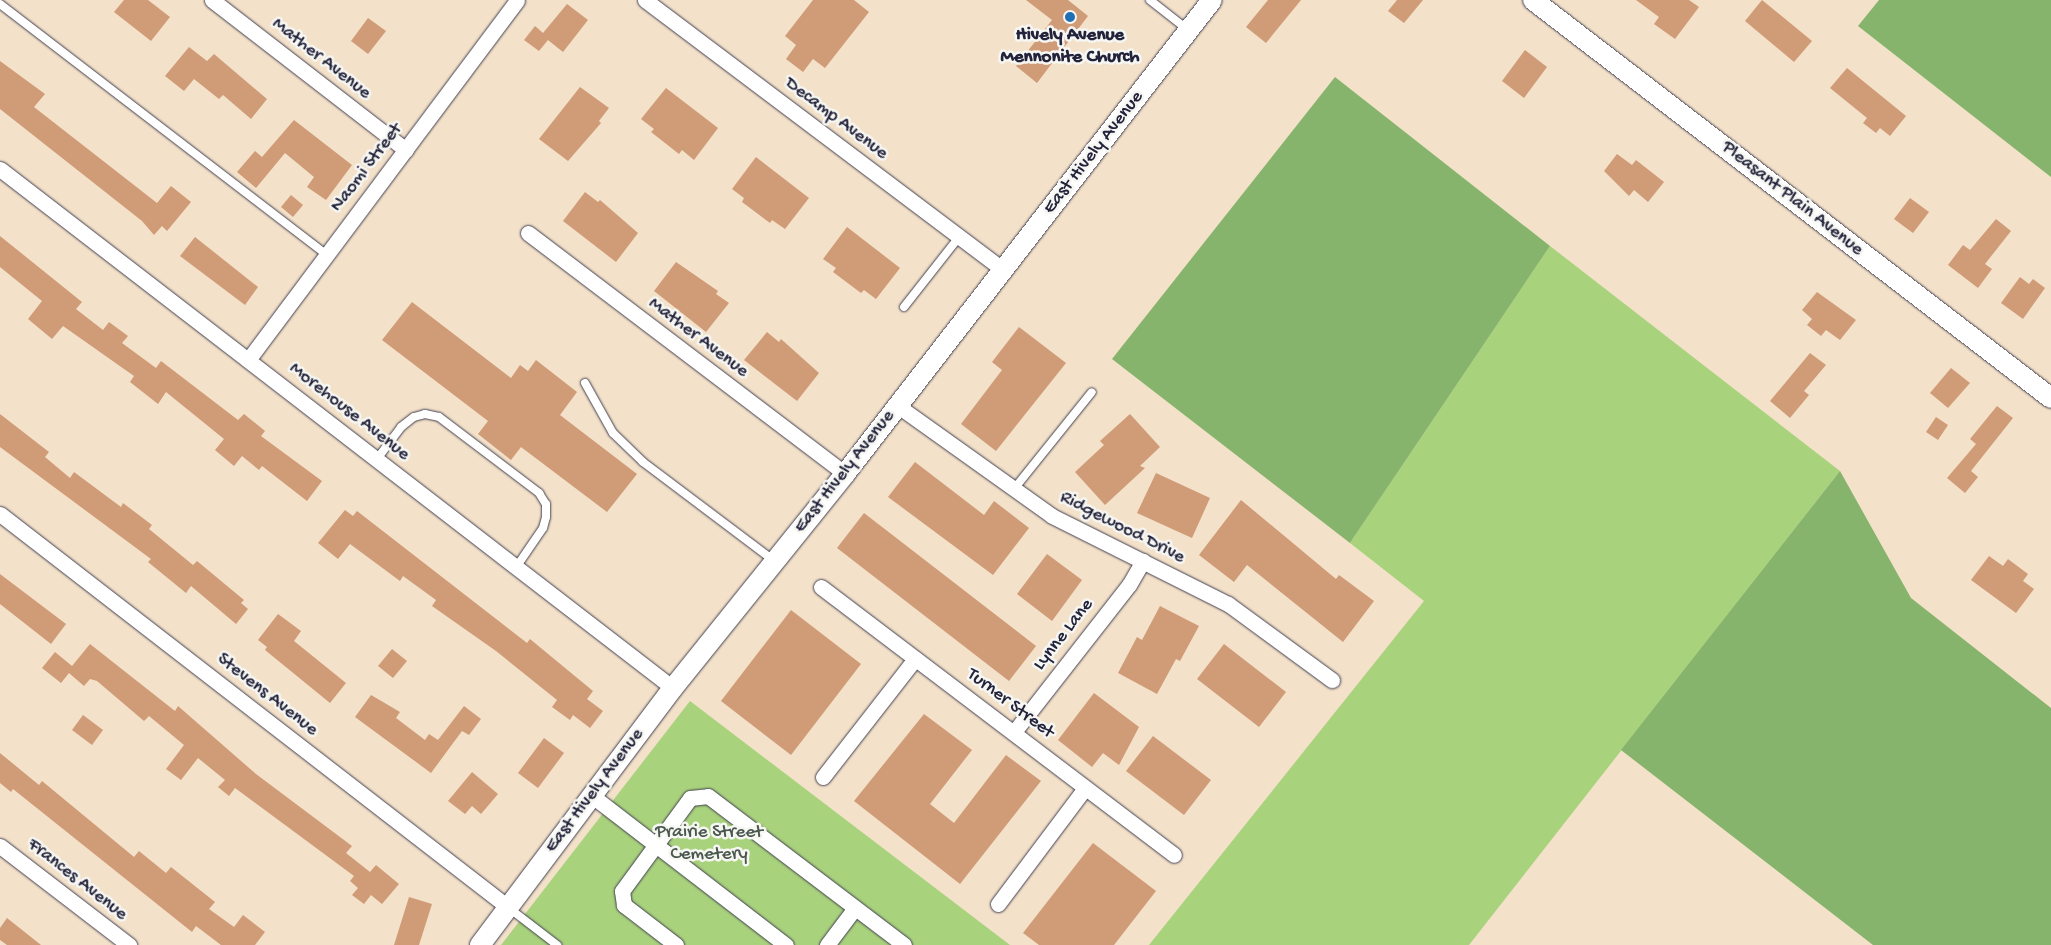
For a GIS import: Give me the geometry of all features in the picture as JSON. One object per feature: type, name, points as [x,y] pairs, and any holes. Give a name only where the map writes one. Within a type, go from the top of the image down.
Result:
[{"type":"street","name":"Mather Avenue","points":[[212,0],[406,150]]},
{"type":"street","name":"Naomi Street","points":[[248,360],[517,0]]},
{"type":"street","name":"Decamp Avenue","points":[[645,0],[1003,270]]},
{"type":"street","name":"East Hively Avenue","points":[[480,945],[673,688],[845,474],[1212,0]]},
{"type":"street","name":"Pleasant Plain Avenue","points":[[1533,0],[2051,398]]},
{"type":"street","name":"Morehouse Avenue","points":[[0,169],[673,688]]},
{"type":"street","name":"Mather Avenue","points":[[528,234],[845,474]]},
{"type":"street","name":"Ridgewood Drive","points":[[898,406],[1013,491],[1052,516],[1228,604],[1332,680]]},
{"type":"street","name":"Stevens Avenue","points":[[0,514],[509,908]]},
{"type":"street","name":"Lynne Lane","points":[[1014,732],[1129,585],[1143,560]]},
{"type":"street","name":"Turner Street","points":[[821,587],[1174,855]]},
{"type":"street","points":[[823,777],[915,659]]},
{"type":"street","points":[[998,904],[1085,788]]},
{"type":"street","points":[[591,795],[786,945]]},
{"type":"street","points":[[676,945],[624,905],[622,891],[657,846],[690,798],[708,796],[904,945]]},
{"type":"street","name":"Frances Avenue","points":[[0,846],[129,945]]},
{"type":"street","points":[[827,945],[855,908]]},
{"type":"lane","points":[[1150,0],[1188,30]]},
{"type":"lane","points":[[0,4],[327,255]]},
{"type":"lane","points":[[904,307],[959,237]]},
{"type":"lane","points":[[585,383],[613,433],[643,462],[775,561]]},
{"type":"lane","points":[[1013,491],[1092,392]]},
{"type":"lane","points":[[377,459],[402,427],[414,416],[425,414],[439,417],[539,492],[546,504],[546,517],[517,566]]},
{"type":"lane","points":[[509,908],[556,945]]},
{"type":"green space","points":[[1879,0],[2051,0],[2051,177],[1858,26]]},
{"type":"green space","points":[[1335,77],[1550,246],[1350,543],[1112,359]]},
{"type":"green space","points":[[1550,246],[1840,471],[1469,945],[1149,945],[1424,601],[1350,543]]},
{"type":"green space","points":[[1840,471],[1911,598],[2051,708],[2051,945],[1873,945],[1621,750]]},
{"type":"green space","name":"Prairie Street Cemetery","points":[[690,701],[1010,945],[501,945]]},
{"type":"building","points":[[124,0],[148,0],[170,17],[151,41],[114,12]]},
{"type":"building","points":[[813,0],[854,0],[869,12],[825,68],[813,59],[803,72],[786,59],[796,45],[785,36]]},
{"type":"building","points":[[1026,0],[1068,0],[1088,16],[1037,83],[1016,66],[1052,20]]},
{"type":"building","points":[[1268,0],[1301,0],[1266,43],[1246,27]]},
{"type":"building","points":[[1397,0],[1423,0],[1404,23],[1388,11]]},
{"type":"building","points":[[1636,0],[1689,0],[1699,7],[1675,39],[1654,24],[1659,17]]},
{"type":"building","points":[[1762,0],[1812,41],[1794,62],[1745,21]]},
{"type":"building","points":[[567,4],[588,20],[563,52],[548,40],[539,51],[524,40],[535,26],[543,33]]},
{"type":"building","points":[[368,18],[386,31],[368,54],[351,41]]},
{"type":"building","points":[[189,47],[207,61],[214,54],[267,99],[251,119],[223,95],[219,99],[194,79],[184,91],[165,76]]},
{"type":"building","points":[[1525,50],[1547,67],[1524,98],[1502,81]]},
{"type":"building","points":[[0,61],[45,94],[34,107],[157,203],[171,186],[191,202],[167,231],[162,226],[154,235],[142,221],[0,109]]},
{"type":"building","points":[[1847,68],[1906,116],[1890,136],[1880,128],[1876,133],[1863,123],[1867,118],[1830,88]]},
{"type":"building","points":[[580,87],[609,108],[599,121],[601,123],[568,161],[539,139]]},
{"type":"building","points":[[666,88],[718,128],[694,160],[682,150],[679,154],[651,132],[654,129],[641,119]]},
{"type":"building","points":[[294,120],[352,165],[326,200],[307,187],[314,177],[285,153],[256,188],[237,172],[255,151],[262,157]]},
{"type":"building","points":[[1617,154],[1632,165],[1636,160],[1664,182],[1648,202],[1634,190],[1629,196],[1604,171]]},
{"type":"building","points":[[756,157],[809,198],[785,229],[772,220],[770,223],[742,202],[744,198],[732,189]]},
{"type":"building","points":[[585,192],[598,202],[600,200],[638,233],[616,262],[563,221]]},
{"type":"building","points":[[291,195],[303,205],[293,217],[281,207]]},
{"type":"building","points":[[1910,198],[1929,212],[1913,233],[1894,219]]},
{"type":"building","points":[[1996,219],[2011,231],[1985,264],[1992,269],[1978,288],[1948,265],[1963,245],[1970,250]]},
{"type":"building","points":[[847,227],[900,268],[876,299],[864,290],[861,293],[833,272],[836,268],[823,259]]},
{"type":"building","points":[[0,236],[82,302],[76,309],[103,330],[109,322],[128,336],[122,343],[156,368],[161,361],[238,420],[244,414],[265,431],[261,436],[322,481],[307,501],[262,466],[259,470],[242,456],[234,466],[215,450],[224,439],[166,392],[158,404],[130,382],[134,376],[63,326],[52,339],[28,319],[42,301],[0,267]]},
{"type":"building","points":[[195,237],[258,287],[245,305],[180,256]]},
{"type":"building","points":[[676,262],[718,291],[716,294],[729,303],[706,332],[654,291]]},
{"type":"building","points":[[2020,277],[2029,284],[2033,279],[2045,288],[2023,319],[2001,303]]},
{"type":"building","points":[[1817,292],[1856,320],[1840,340],[1826,330],[1821,336],[1807,325],[1812,319],[1802,310]]},
{"type":"building","points":[[412,302],[511,378],[520,365],[528,371],[536,360],[577,392],[560,415],[637,474],[607,512],[521,447],[511,460],[478,434],[488,421],[382,340]]},
{"type":"building","points":[[1019,327],[1066,363],[996,451],[961,424],[1002,370],[992,362]]},
{"type":"building","points":[[767,332],[779,342],[781,339],[819,373],[797,401],[744,360]]},
{"type":"building","points":[[1810,353],[1826,365],[1804,391],[1809,395],[1790,418],[1770,401]]},
{"type":"building","points":[[1951,368],[1970,383],[1948,408],[1930,393]]},
{"type":"building","points":[[1997,406],[2013,418],[1971,471],[1978,477],[1965,493],[1947,478],[1976,444],[1970,439]]},
{"type":"building","points":[[0,414],[49,452],[45,457],[70,478],[74,472],[121,507],[123,503],[152,525],[149,529],[193,565],[197,561],[244,600],[241,603],[248,609],[236,624],[191,586],[186,593],[148,562],[151,559],[0,447]]},
{"type":"building","points":[[1130,414],[1160,447],[1140,466],[1145,468],[1105,505],[1075,472],[1104,445],[1100,441]]},
{"type":"building","points":[[1936,417],[1948,425],[1938,440],[1926,432]]},
{"type":"building","points":[[915,462],[984,515],[994,501],[1029,528],[993,575],[888,497]]},
{"type":"building","points":[[1156,473],[1210,498],[1192,538],[1137,513]]},
{"type":"building","points":[[1241,500],[1336,579],[1339,575],[1374,601],[1343,642],[1247,565],[1234,582],[1199,555]]},
{"type":"building","points":[[345,510],[353,516],[357,511],[527,643],[530,639],[593,691],[587,699],[603,711],[590,728],[573,715],[570,720],[552,707],[557,700],[496,651],[432,606],[436,600],[403,576],[400,581],[350,544],[338,559],[318,543]]},
{"type":"building","points":[[864,513],[1036,646],[1009,681],[837,548]]},
{"type":"building","points":[[1047,554],[1082,580],[1052,621],[1017,594]]},
{"type":"building","points":[[1989,556],[2003,566],[2008,559],[2028,574],[2023,581],[2034,589],[2016,613],[1971,580]]},
{"type":"building","points":[[0,574],[66,624],[51,644],[0,604]]},
{"type":"building","points":[[1160,606],[1199,626],[1180,661],[1176,659],[1157,694],[1118,673],[1137,637],[1142,640]]},
{"type":"building","points":[[791,610],[861,664],[791,755],[721,701]]},
{"type":"building","points":[[278,614],[301,631],[294,641],[346,683],[330,703],[265,650],[267,647],[258,640]]},
{"type":"building","points":[[90,644],[175,711],[178,706],[256,774],[352,846],[346,853],[370,872],[376,865],[399,884],[382,904],[371,895],[364,904],[352,895],[358,888],[350,881],[354,876],[235,788],[229,796],[218,787],[225,780],[198,758],[181,780],[166,769],[184,745],[149,716],[144,721],[97,681],[90,679],[84,686],[69,673],[61,683],[42,668],[55,652],[72,666]]},
{"type":"building","points":[[1224,644],[1286,692],[1259,727],[1197,679]]},
{"type":"building","points":[[392,649],[407,661],[393,678],[378,666]]},
{"type":"building","points":[[1094,693],[1139,727],[1119,765],[1103,753],[1092,767],[1058,740]]},
{"type":"building","points":[[371,695],[400,712],[396,718],[425,740],[429,734],[438,740],[464,706],[481,719],[469,735],[462,731],[431,773],[355,717]]},
{"type":"building","points":[[924,714],[972,750],[930,804],[954,823],[1006,755],[1041,781],[960,884],[854,801]]},
{"type":"building","points":[[83,715],[103,730],[92,745],[72,730]]},
{"type":"building","points":[[1153,736],[1211,780],[1184,815],[1126,771]]},
{"type":"building","points":[[544,738],[564,753],[538,788],[518,773]]},
{"type":"building","points":[[0,753],[39,785],[42,781],[134,857],[139,851],[166,873],[171,867],[215,902],[209,909],[234,927],[243,915],[265,932],[255,945],[221,945],[196,926],[192,932],[13,789],[11,792],[0,783]]},
{"type":"building","points":[[472,772],[498,794],[481,814],[472,806],[465,814],[448,801]]},
{"type":"building","points":[[1093,843],[1156,891],[1114,945],[1039,945],[1023,933]]},
{"type":"building","points":[[409,897],[432,904],[419,945],[394,945]]},
{"type":"building","points":[[7,918],[41,945],[7,945],[0,940],[0,928]]},
{"type":"place","name":"Hively Avenue Mennonite Church","points":[[1070,17]]}]
